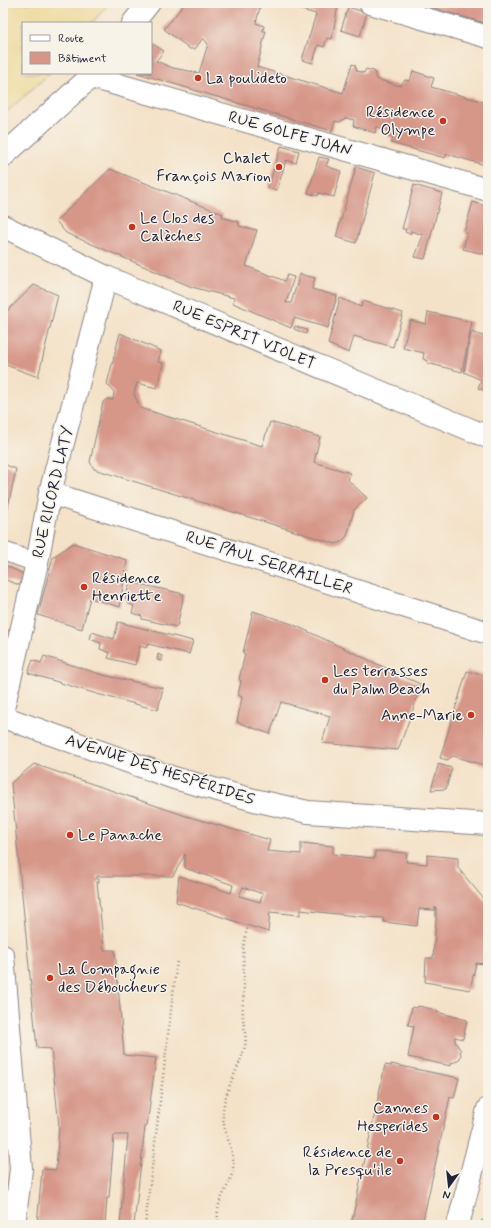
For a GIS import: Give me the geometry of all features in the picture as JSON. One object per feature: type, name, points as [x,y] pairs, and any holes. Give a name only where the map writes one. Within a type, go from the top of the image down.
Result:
[{"type":"street","points":[[134,22],[149,3]]},
{"type":"street","points":[[370,3],[488,37]]},
{"type":"street","points":[[3,156],[93,75]]},
{"type":"street","name":"RUE GOLFE JUAN","points":[[93,75],[488,190]]},
{"type":"street","name":"RUE ESPRIT VIOLET","points":[[3,226],[106,277],[488,437]]},
{"type":"street","name":"RUE RICORD LATY","points":[[3,709],[37,563],[50,493],[106,277]]},
{"type":"street","name":"RUE PAUL SERRAILLER","points":[[50,493],[488,633]]},
{"type":"street","name":"AVENUE DES HESPÉRIDES","points":[[3,717],[174,778],[254,800],[308,812],[488,824]]},
{"type":"street","points":[[3,956],[21,1169],[14,1225]]},
{"type":"street","points":[[458,1225],[488,1109]]},
{"type":"lane","points":[[3,551],[37,563]]},
{"type":"path","points":[[219,1225],[217,1211],[232,1178],[234,1166],[233,1156],[223,1118],[226,1097],[245,1045],[242,1009],[244,981],[242,954],[248,926]]},
{"type":"path","points":[[145,1225],[177,961]]},
{"type":"sand","points":[[3,3],[109,3],[93,22],[22,22],[22,74],[49,74],[3,115]]},
{"type":"building","points":[[185,3],[261,3],[256,23],[264,26],[263,31],[266,31],[257,67],[343,93],[352,64],[355,65],[357,71],[364,73],[366,69],[374,71],[376,79],[400,86],[405,80],[410,81],[413,71],[434,78],[431,87],[488,103],[488,166],[447,154],[445,158],[391,143],[393,138],[389,137],[387,130],[377,127],[375,133],[353,126],[354,120],[346,118],[339,122],[335,121],[332,131],[140,74],[152,74],[153,44],[164,51],[156,61],[173,68],[199,73],[208,44],[203,38],[195,49],[190,49],[164,29]]},
{"type":"building","points":[[297,3],[333,3],[338,5],[332,39],[327,38],[324,47],[318,45],[313,63],[302,60],[316,14],[295,8]]},
{"type":"building","points":[[417,3],[476,3],[488,7],[488,24]]},
{"type":"building","points":[[348,7],[367,13],[360,36],[341,30]]},
{"type":"building","name":"Chalet François Marion","points":[[281,146],[299,151],[296,163],[286,160],[277,190],[268,188]]},
{"type":"building","points":[[319,157],[329,159],[326,166],[341,171],[334,197],[319,193],[318,196],[308,193]]},
{"type":"building","points":[[356,167],[375,173],[356,243],[336,237]]},
{"type":"building","points":[[110,169],[223,214],[222,217],[239,222],[239,226],[257,230],[246,266],[285,281],[287,275],[294,277],[286,303],[291,303],[300,274],[315,278],[312,289],[337,296],[328,328],[294,318],[291,328],[233,303],[234,298],[192,287],[66,233],[56,221]]},
{"type":"building","points":[[414,185],[442,193],[425,259],[415,257],[423,235],[411,231],[410,234],[405,232],[406,229],[402,229]]},
{"type":"building","points":[[473,202],[488,207],[488,240],[484,254],[463,249],[467,233],[464,232]]},
{"type":"building","points":[[34,285],[58,295],[38,377],[3,364],[3,315]]},
{"type":"building","points":[[340,298],[361,307],[363,301],[403,313],[393,347],[354,336],[349,353],[328,344]]},
{"type":"building","points":[[428,312],[472,322],[462,372],[427,363],[428,361],[423,359],[424,353],[403,348],[410,320],[426,324]]},
{"type":"building","points":[[295,326],[307,330],[306,334],[294,329]]},
{"type":"building","points":[[471,332],[486,337],[488,332],[488,392],[478,388],[481,380],[464,372]]},
{"type":"building","points":[[120,333],[161,351],[158,362],[163,363],[157,388],[137,383],[134,394],[140,408],[262,446],[270,422],[320,437],[314,462],[350,473],[348,480],[367,498],[354,510],[347,536],[341,542],[336,544],[94,469],[90,462],[103,402],[107,399],[113,400],[114,392],[107,384]]},
{"type":"building","points":[[3,464],[16,469],[4,526],[3,525]]},
{"type":"building","name":"Résidence Henriette","points":[[73,543],[127,560],[120,607],[90,598],[82,629],[38,615],[53,557]]},
{"type":"building","points":[[3,564],[23,574],[25,587],[3,579]]},
{"type":"building","points":[[130,582],[184,594],[177,627],[142,619],[142,616],[132,613],[134,606],[127,603],[128,599],[125,599]]},
{"type":"building","name":"Les terrasses du Palm Beach","points":[[253,611],[292,624],[422,685],[398,750],[322,743],[330,716],[281,702],[270,734],[237,722],[242,697],[238,695],[241,681],[239,679],[245,654],[243,653]]},
{"type":"building","points":[[118,622],[193,641],[189,654],[148,644],[146,648],[140,646],[135,665],[108,658],[110,653],[100,649],[101,643],[90,639],[92,632],[114,639]]},
{"type":"building","points":[[3,629],[11,631],[7,640],[11,641],[3,666]]},
{"type":"building","points":[[158,654],[162,656],[162,661],[157,660]]},
{"type":"building","points":[[44,656],[103,675],[163,688],[158,710],[97,694],[28,673],[33,660],[41,663]]},
{"type":"building","name":"Anne-Marie","points":[[467,671],[488,677],[488,766],[453,756],[447,760],[440,758]]},
{"type":"building","points":[[34,764],[186,816],[270,840],[267,851],[301,854],[301,843],[333,846],[333,854],[373,858],[375,858],[375,851],[407,853],[406,862],[427,864],[427,855],[458,858],[458,868],[488,904],[488,950],[485,964],[476,963],[470,990],[425,982],[426,958],[433,958],[436,921],[435,907],[435,910],[419,909],[417,926],[384,922],[383,918],[300,910],[300,915],[270,912],[268,932],[176,902],[179,876],[231,893],[233,885],[185,868],[185,854],[173,876],[97,876],[97,879],[99,878],[99,882],[97,882],[104,950],[115,950],[124,1055],[156,1058],[147,1126],[145,1127],[134,1225],[120,1225],[128,1135],[114,1135],[109,1198],[107,1198],[105,1225],[37,1225],[42,1169],[56,1170],[59,1126],[51,1049],[37,1048],[11,783]],"holes":[[[243,887],[263,894],[260,902],[239,896]]]},
{"type":"building","points":[[438,764],[452,768],[446,789],[431,790],[438,766]]},
{"type":"building","points":[[418,1006],[437,1010],[437,1012],[467,1020],[463,1039],[455,1037],[455,1042],[460,1049],[461,1056],[458,1061],[451,1063],[451,1066],[408,1057],[414,1026],[408,1025],[412,1007],[417,1008]]},
{"type":"building","name":"Résidence de la Presqu'ile","points":[[391,1064],[459,1078],[454,1098],[450,1097],[422,1225],[351,1225],[385,1065],[391,1066]]},
{"type":"building","points":[[482,1220],[488,1222],[488,1225],[481,1225]]},
{"type":"place","name":"La poulideto","points":[[198,78]]},
{"type":"place","name":"Résidence Olympe","points":[[443,121]]},
{"type":"place","name":"Chalet François Marion","points":[[279,167]]},
{"type":"place","name":"Le Clos des Calèches","points":[[132,227]]},
{"type":"place","name":"Résidence Henriette","points":[[84,587]]},
{"type":"place","name":"Les terrasses du Palm Beach","points":[[325,680]]},
{"type":"place","name":"Anne-Marie","points":[[471,715]]},
{"type":"place","name":"Le Panache","points":[[70,835]]},
{"type":"place","name":"La Compagnie des Déboucheurs","points":[[50,978]]},
{"type":"place","name":"Cannes Hesperides","points":[[436,1117]]},
{"type":"place","name":"Résidence de la Presqu'ile","points":[[400,1161]]}]
